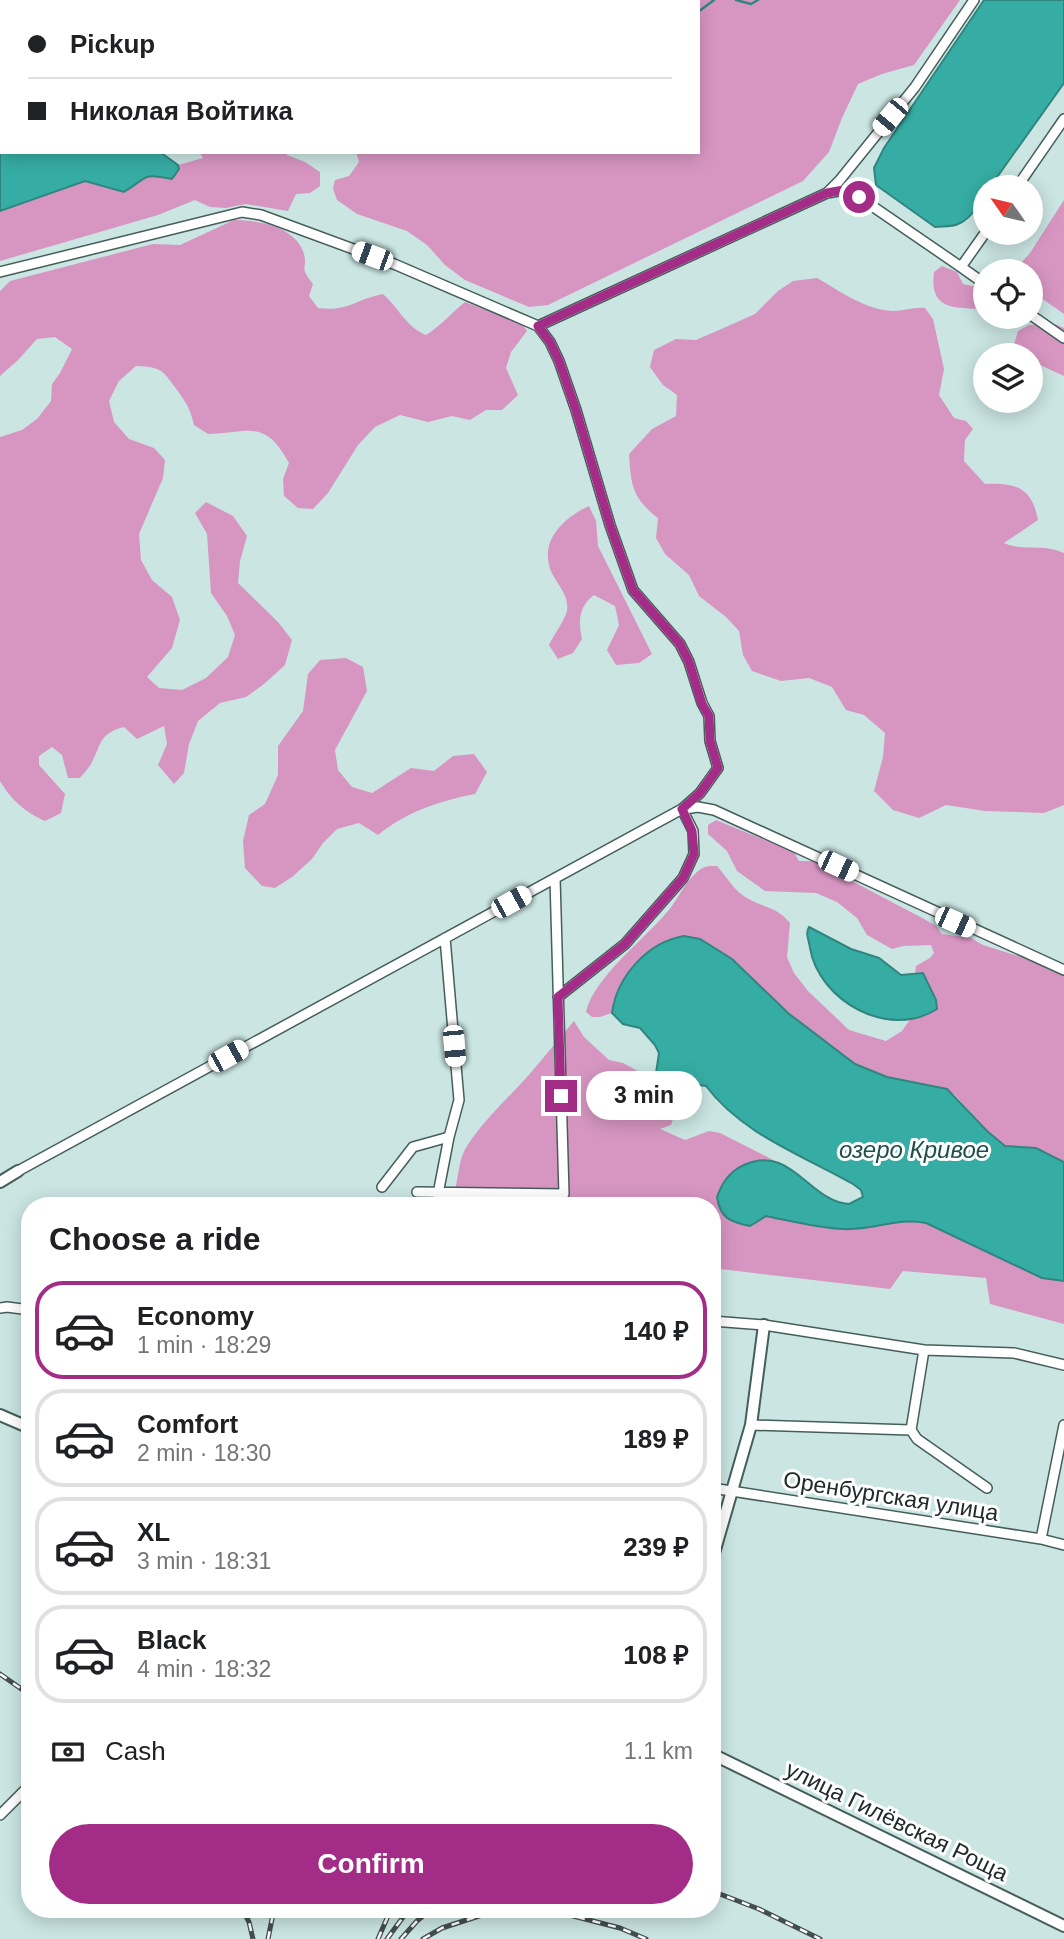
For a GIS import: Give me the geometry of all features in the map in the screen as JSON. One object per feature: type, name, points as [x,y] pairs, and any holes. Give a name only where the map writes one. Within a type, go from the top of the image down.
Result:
[{"type":"street","points":[[827,193],[915,87],[974,0]]},
{"type":"street","points":[[1025,175],[1064,118]]},
{"type":"street","points":[[538,326],[827,193],[844,190],[859,197],[973,276]]},
{"type":"street","points":[[0,272],[242,212],[261,215],[394,264],[538,326],[559,361],[633,590],[680,644],[689,662],[702,704],[709,716],[710,741],[718,768],[700,793],[682,809],[0,1182]]},
{"type":"street","points":[[961,267],[977,245]]},
{"type":"street","points":[[1043,324],[1064,338]]},
{"type":"street","points":[[682,809],[698,807],[714,810],[1064,970]]},
{"type":"street","points":[[558,997],[625,944],[683,878],[694,854],[692,831],[682,809]]},
{"type":"street","points":[[417,1192],[564,1194],[555,878]]},
{"type":"street","points":[[439,1197],[459,1100],[445,938]]},
{"type":"street","points":[[382,1186],[413,1147],[449,1138]]},
{"type":"street","points":[[0,1308],[21,1309]]},
{"type":"street","points":[[721,1322],[764,1325],[925,1350],[1014,1353],[1064,1365]]},
{"type":"street","points":[[721,1530],[751,1424],[764,1325]]},
{"type":"street","points":[[925,1350],[911,1430],[917,1439],[987,1488]]},
{"type":"street","points":[[0,1415],[21,1424]]},
{"type":"street","points":[[751,1424],[911,1430]]},
{"type":"street","points":[[1041,1538],[1064,1425]]},
{"type":"street","name":"Оренбургская улица","points":[[721,1489],[1041,1538],[1064,1545]]},
{"type":"street","name":"улица Гилёвская Роща","points":[[721,1758],[1062,1922]]},
{"type":"street","points":[[0,1815],[21,1794]]},
{"type":"shaded area","points":[[700,0],[960,0],[914,65],[858,84],[829,152],[803,181],[548,305],[529,307],[465,280],[445,265],[427,245],[407,231],[357,214],[337,200],[333,189],[335,180],[349,176],[359,162],[357,154],[700,154]]},
{"type":"shaded area","points":[[200,154],[287,154],[320,172],[320,186],[310,193],[296,194],[288,211],[246,204],[226,208],[210,207],[195,200],[158,215],[0,261],[0,211],[85,180],[124,192],[142,177],[179,169],[178,165],[203,158]]},
{"type":"shaded area","points":[[1064,200],[1064,314],[1043,299],[1043,259],[1025,259],[1035,245],[1043,245],[1043,233]]},
{"type":"shaded area","points":[[234,220],[275,226],[300,244],[305,270],[313,284],[309,296],[318,308],[345,307],[383,294],[408,322],[426,335],[465,302],[522,324],[527,331],[511,352],[506,368],[518,395],[502,410],[486,410],[470,420],[452,416],[428,422],[400,415],[375,427],[358,445],[328,493],[313,509],[298,508],[284,496],[283,479],[289,463],[272,439],[255,431],[208,434],[194,425],[190,410],[183,399],[165,374],[157,369],[136,366],[119,381],[109,401],[114,422],[129,439],[154,448],[165,460],[163,478],[139,534],[141,560],[152,580],[172,597],[180,620],[172,648],[147,677],[159,688],[182,690],[206,678],[228,657],[235,635],[227,616],[211,593],[207,534],[195,513],[206,502],[233,516],[247,536],[240,561],[238,583],[278,622],[292,640],[285,665],[264,684],[246,697],[220,703],[198,721],[189,744],[184,773],[174,784],[158,765],[167,744],[164,726],[137,739],[124,727],[109,733],[80,778],[68,778],[62,755],[52,747],[39,756],[39,765],[65,794],[61,813],[45,821],[19,805],[0,781],[0,437],[22,430],[37,419],[51,401],[52,384],[72,349],[55,337],[37,339],[0,376],[0,291],[10,281],[153,244],[180,245]]},
{"type":"shaded area","points":[[942,266],[957,272],[963,284],[973,286],[973,309],[955,307],[938,299],[934,288],[934,272]]},
{"type":"shaded area","points":[[817,278],[853,299],[883,310],[925,308],[933,319],[944,369],[939,395],[954,418],[966,421],[973,429],[965,440],[964,461],[985,484],[1006,484],[1021,489],[1032,501],[1035,509],[1038,520],[1004,543],[1019,547],[1048,548],[1064,553],[1064,805],[1044,813],[985,811],[946,805],[919,818],[893,810],[874,791],[883,757],[885,733],[864,715],[846,710],[832,687],[809,678],[781,681],[752,671],[743,655],[739,631],[699,596],[689,575],[665,554],[656,538],[658,518],[638,497],[631,474],[629,454],[652,429],[676,416],[677,395],[663,385],[650,367],[654,350],[676,339],[696,340],[726,327],[755,314],[778,291],[793,281]]},
{"type":"shaded area","points":[[1043,324],[1055,324],[1064,328],[1064,376],[1043,366],[1043,343],[1014,343],[1018,331],[1043,329]]},
{"type":"shaded area","points":[[589,506],[596,521],[598,546],[652,654],[639,663],[616,665],[607,650],[619,625],[615,606],[594,595],[583,609],[580,620],[582,639],[573,653],[558,659],[549,645],[566,615],[567,604],[549,565],[549,545],[565,522]]},
{"type":"shaded area","points":[[346,658],[363,667],[367,691],[335,750],[338,770],[352,787],[372,793],[411,768],[434,771],[453,756],[474,754],[487,772],[475,794],[424,809],[400,820],[378,835],[359,823],[337,829],[312,859],[292,877],[275,888],[262,886],[245,868],[243,841],[249,815],[265,804],[278,775],[278,746],[303,711],[308,674],[320,660]]},
{"type":"shaded area","points":[[716,820],[794,852],[799,861],[814,861],[924,919],[936,926],[942,934],[971,938],[1054,972],[1064,972],[1064,1162],[1036,1148],[1005,1146],[987,1131],[954,1094],[887,1077],[855,1064],[788,1013],[732,959],[700,939],[614,999],[612,1013],[592,1017],[586,1012],[591,999],[609,972],[668,911],[693,876],[704,867],[717,866],[742,895],[775,911],[790,923],[787,957],[794,973],[808,991],[849,1030],[886,1041],[902,1031],[911,1018],[922,1017],[920,972],[915,974],[916,966],[934,953],[931,945],[892,949],[867,935],[857,918],[837,902],[816,893],[765,891],[737,871],[727,851],[708,834],[708,825]]},
{"type":"shaded area","points":[[574,1021],[584,1037],[609,1060],[636,1070],[648,1083],[673,1100],[674,1116],[671,1125],[660,1129],[685,1140],[709,1131],[720,1133],[779,1163],[762,1161],[750,1226],[766,1216],[843,1229],[905,1222],[926,1223],[1042,1278],[1064,1281],[1064,1324],[990,1304],[986,1278],[903,1271],[890,1289],[721,1269],[721,1197],[452,1197],[467,1146],[488,1118]]},
{"type":"water","points":[[984,0],[1064,0],[1064,83],[999,175],[973,175],[973,213],[963,222],[935,227],[876,185],[874,168],[884,148]]},
{"type":"water","points":[[0,154],[163,154],[178,165],[179,169],[172,179],[149,177],[124,192],[85,181],[0,211]]},
{"type":"water","points":[[809,927],[851,949],[879,958],[901,975],[923,973],[936,1000],[937,1009],[918,1017],[898,1020],[859,1010],[841,999],[816,967],[807,932]]},
{"type":"water","name":"озеро Кривое","points":[[684,936],[700,939],[732,959],[788,1013],[855,1064],[887,1077],[947,1089],[1005,1146],[1036,1148],[1064,1162],[1064,1281],[1042,1278],[926,1223],[905,1222],[843,1229],[766,1216],[750,1226],[727,1218],[721,1210],[721,1197],[717,1197],[724,1183],[739,1168],[760,1160],[787,1167],[835,1201],[849,1204],[863,1197],[861,1190],[853,1184],[755,1130],[721,1103],[706,1086],[661,1080],[656,1073],[659,1053],[655,1045],[640,1028],[623,1024],[612,1013],[620,986],[627,974],[647,953]]},
{"type":"waterway","points":[[700,10],[714,0]]},
{"type":"waterway","points":[[736,0],[751,4],[758,0]]},
{"type":"railway","points":[[0,1674],[21,1689]]},
{"type":"railway","points":[[721,1894],[759,1909],[820,1939]]},
{"type":"railway","points":[[247,1918],[253,1939]]},
{"type":"railway","points":[[268,1939],[272,1918]]},
{"type":"railway","points":[[378,1939],[387,1918]]},
{"type":"railway","points":[[387,1939],[402,1918]]},
{"type":"railway","points":[[401,1939],[420,1918]]},
{"type":"railway","points":[[423,1939],[442,1928],[473,1918]]},
{"type":"railway","points":[[581,1918],[620,1928],[646,1939]]},
{"type":"route","points":[[561,1096],[558,997],[625,944],[683,878],[694,854],[692,831],[682,809],[700,793],[718,768],[710,741],[709,716],[702,704],[689,662],[680,644],[633,590],[559,361],[538,326],[827,193],[844,190],[859,197]]}]
